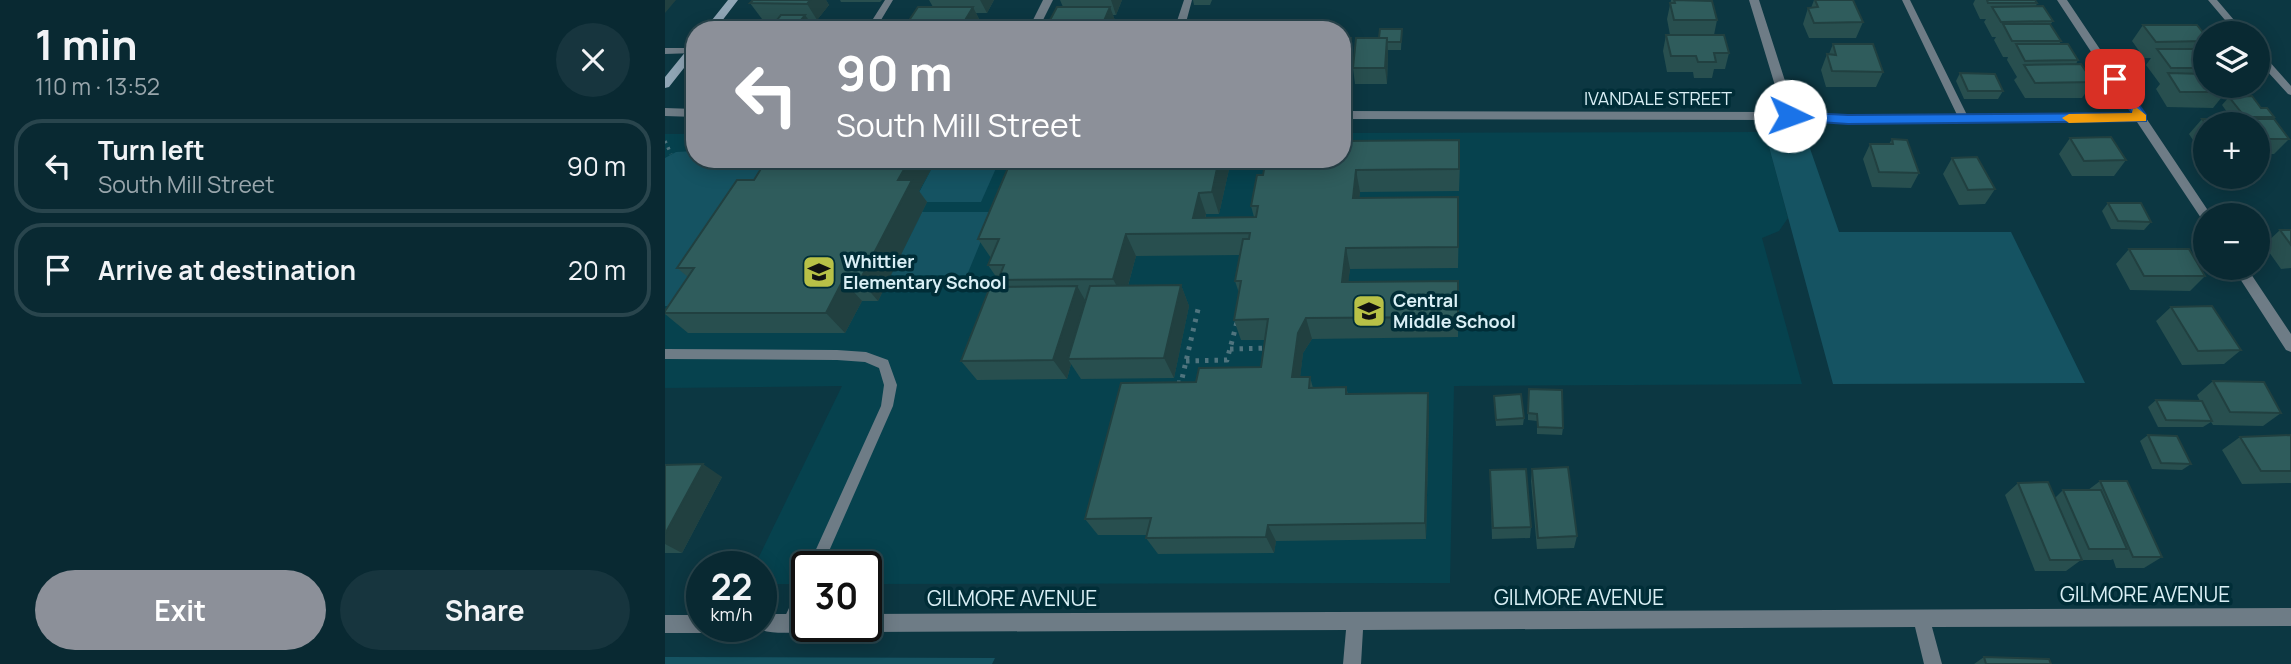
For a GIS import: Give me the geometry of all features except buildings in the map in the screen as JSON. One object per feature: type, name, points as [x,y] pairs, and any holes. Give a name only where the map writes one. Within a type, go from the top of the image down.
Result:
[{"type":"street","points":[[716,21],[733,0]]},
{"type":"street","points":[[1038,21],[1048,0]]},
{"type":"street","points":[[1754,0],[1790,116]]},
{"type":"street","points":[[2062,0],[2197,203]]},
{"type":"street","points":[[665,84],[686,58]]},
{"type":"street","points":[[665,113],[686,113]]},
{"type":"street","name":"IVANDALE STREET","points":[[1351,115],[1790,116],[1848,119],[2141,118]]},
{"type":"street","points":[[2247,280],[2291,346]]},
{"type":"street","name":"GILMORE AVENUE","points":[[882,623],[2291,617]]},
{"type":"street","points":[[1921,619],[1933,664]]},
{"type":"street","points":[[1352,664],[1355,621]]},
{"type":"street","points":[[665,624],[686,624]]},
{"type":"lane","points":[[876,21],[889,0]]},
{"type":"lane","points":[[1182,21],[1188,0]]},
{"type":"lane","points":[[1906,0],[1964,119]]},
{"type":"lane","points":[[2212,0],[2230,21]]},
{"type":"lane","points":[[665,51],[686,50]]},
{"type":"lane","points":[[2270,68],[2291,92]]},
{"type":"lane","points":[[665,354],[837,355],[866,357],[884,364],[892,390],[887,407],[822,551]]},
{"type":"path","points":[[665,141],[671,154]]},
{"type":"path","points":[[1169,383],[1181,383],[1199,305]]},
{"type":"path","points":[[1186,361],[1227,360],[1237,321]]},
{"type":"path","points":[[1230,349],[1273,348]]},
{"type":"shaded area","name":"Central Middle School","points":[[1765,132],[1788,218],[1779,231],[1762,238],[1802,384],[1454,386],[1450,583],[882,584],[882,551],[791,551],[791,584],[777,584],[777,551],[762,551],[842,386],[665,388],[665,134],[686,134],[686,168],[1351,168],[1351,133]]},
{"type":"shaded area","points":[[1765,132],[1806,137],[1839,232],[2011,232],[2085,383],[1833,384]]},
{"type":"shaded area","points":[[686,151],[686,168],[792,168],[674,306],[665,306],[665,158],[676,152]]},
{"type":"shaded area","points":[[932,168],[996,168],[981,202],[914,202]]},
{"type":"shaded area","points":[[922,212],[993,212],[967,275],[891,275]]},
{"type":"shaded area","points":[[665,657],[995,658],[992,664],[665,664]]},
{"type":"slow traffic","points":[[2069,118],[2141,118],[2137,112]]},
{"type":"place","name":"Whittier Elementary School","points":[[819,272]]},
{"type":"place","name":"Central Middle School","points":[[1369,311]]},
{"type":"route","points":[[1790,116],[1848,119],[2141,118],[2115,79]]}]
